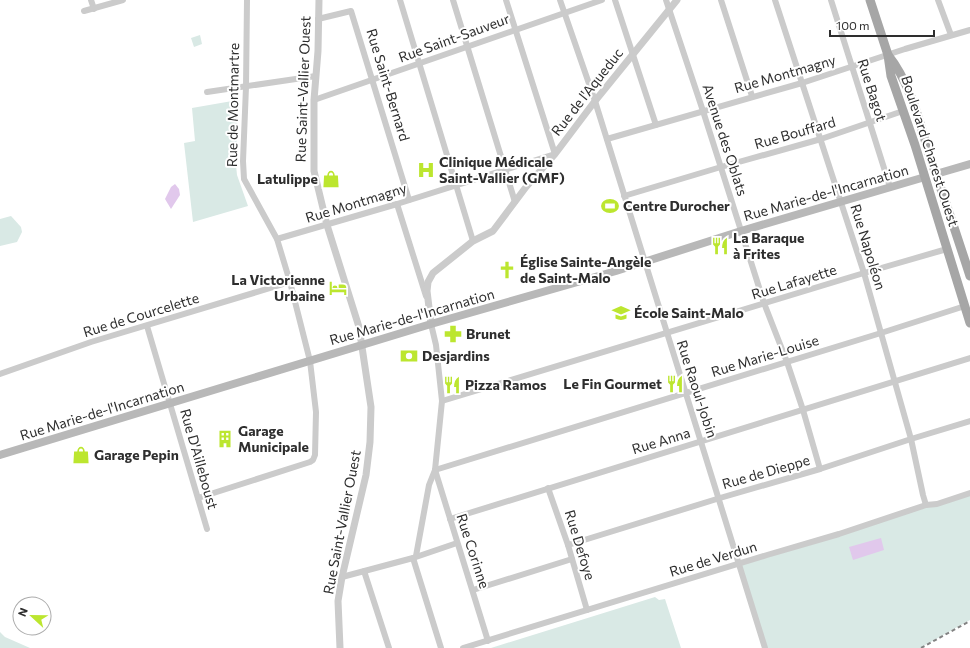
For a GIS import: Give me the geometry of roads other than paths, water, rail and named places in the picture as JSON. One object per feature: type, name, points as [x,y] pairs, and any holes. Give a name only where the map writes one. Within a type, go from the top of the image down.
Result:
[{"type":"main road","name":"Boulevard Charest Ouest","points":[[870,0],[888,55],[891,76],[925,177],[970,323]]},
{"type":"main road","name":"Boulevard Charest Ouest","points":[[888,55],[897,66],[901,74],[918,120],[970,276]]},
{"type":"main road","name":"Rue Marie-de-l'Incarnation","points":[[936,174],[970,164]]},
{"type":"main road","name":"Rue Marie-de-l'Incarnation","points":[[0,456],[310,360],[362,346],[431,324],[644,262],[741,231],[925,177]]},
{"type":"street","points":[[92,0],[94,9]]},
{"type":"street","points":[[84,11],[123,0]]},
{"type":"street","name":"Rue de Montmartre","points":[[198,498],[313,460],[315,455],[316,412],[310,360],[290,282],[277,239],[244,179],[243,161],[247,0]]},
{"type":"street","name":"Rue Saint-Vallier Ouest","points":[[319,0],[314,100],[314,171],[326,225],[358,327],[371,408],[370,442],[364,484],[342,577],[338,601],[340,648]]},
{"type":"street","points":[[400,0],[473,241]]},
{"type":"street","points":[[453,0],[515,202]]},
{"type":"street","points":[[506,0],[555,154]]},
{"type":"street","name":"Rue Raoul-Jobin","points":[[560,0],[595,101],[685,393],[720,498],[765,648]]},
{"type":"street","name":"Rue Saint-Sauveur","points":[[314,100],[602,0]]},
{"type":"street","points":[[615,0],[656,124]]},
{"type":"street","name":"Avenue des Oblats","points":[[666,0],[764,303],[787,362],[803,410],[820,469]]},
{"type":"street","name":"Rue de l'Aqueduc","points":[[428,303],[428,282],[433,273],[473,241],[492,231],[677,0]]},
{"type":"street","points":[[721,0],[752,96]]},
{"type":"street","name":"Rue Napoléon","points":[[775,0],[864,273],[896,382],[926,505]]},
{"type":"street","name":"Rue Bagot","points":[[831,0],[890,187]]},
{"type":"street","points":[[938,0],[951,35]]},
{"type":"street","name":"Rue Saint-Bernard","points":[[318,19],[351,11],[409,200]]},
{"type":"street","name":"Rue Montmagny","points":[[606,138],[802,83],[970,30]]},
{"type":"street","points":[[206,92],[316,76]]},
{"type":"street","name":"Rue Bouffard","points":[[624,196],[820,139],[903,112]]},
{"type":"street","name":"Rue Montmagny","points":[[277,239],[397,204],[555,154]]},
{"type":"street","name":"Rue Marie-de-l'Incarnation","points":[[925,177],[936,174]]},
{"type":"street","points":[[397,204],[428,303],[436,345],[442,401],[434,470],[429,485],[414,557],[441,648]]},
{"type":"street","name":"Rue Lafayette","points":[[442,401],[666,332],[947,249]]},
{"type":"street","name":"Rue de Courcelette","points":[[0,374],[92,342],[290,282]]},
{"type":"street","name":"Rue Marie-Louise","points":[[434,470],[965,306]]},
{"type":"street","name":"Rue D'Ailleboust","points":[[147,326],[207,529]]},
{"type":"street","name":"Rue Anna","points":[[450,519],[970,358]]},
{"type":"street","name":"Rue de Dieppe","points":[[568,545],[820,469],[970,421]]},
{"type":"street","name":"Rue Corinne","points":[[434,470],[488,640]]},
{"type":"street","name":"Rue Defoye","points":[[548,488],[568,545],[587,610]]},
{"type":"street","name":"Rue de Verdun","points":[[463,648],[839,534],[926,505],[937,504],[970,493]]},
{"type":"street","points":[[342,577],[414,557],[457,543]]},
{"type":"street","points":[[473,590],[572,559]]},
{"type":"street","points":[[364,571],[389,648]]},
{"type":"railway","points":[[921,648],[970,621]]},
{"type":"place","name":"Clinique Médicale Saint-Vallier (GMF)","points":[[426,170]]},
{"type":"place","name":"Latulippe","points":[[331,179]]},
{"type":"place","name":"Centre Durocher","points":[[610,206]]},
{"type":"place","name":"La Baraque à Frites","points":[[720,246]]},
{"type":"place","name":"Église Sainte-Angèle de Saint-Malo","points":[[507,270]]},
{"type":"place","name":"La Victorienne Urbaine","points":[[338,288]]},
{"type":"place","name":"École Saint-Malo","points":[[621,313]]},
{"type":"place","name":"Brunet","points":[[453,334]]},
{"type":"place","name":"Desjardins","points":[[409,356]]},
{"type":"place","name":"Le Fin Gourmet","points":[[675,384]]},
{"type":"place","name":"Pizza Ramos","points":[[452,385]]},
{"type":"place","name":"Garage Municipale","points":[[225,439]]},
{"type":"place","name":"Garage Pepin","points":[[81,455]]}]
